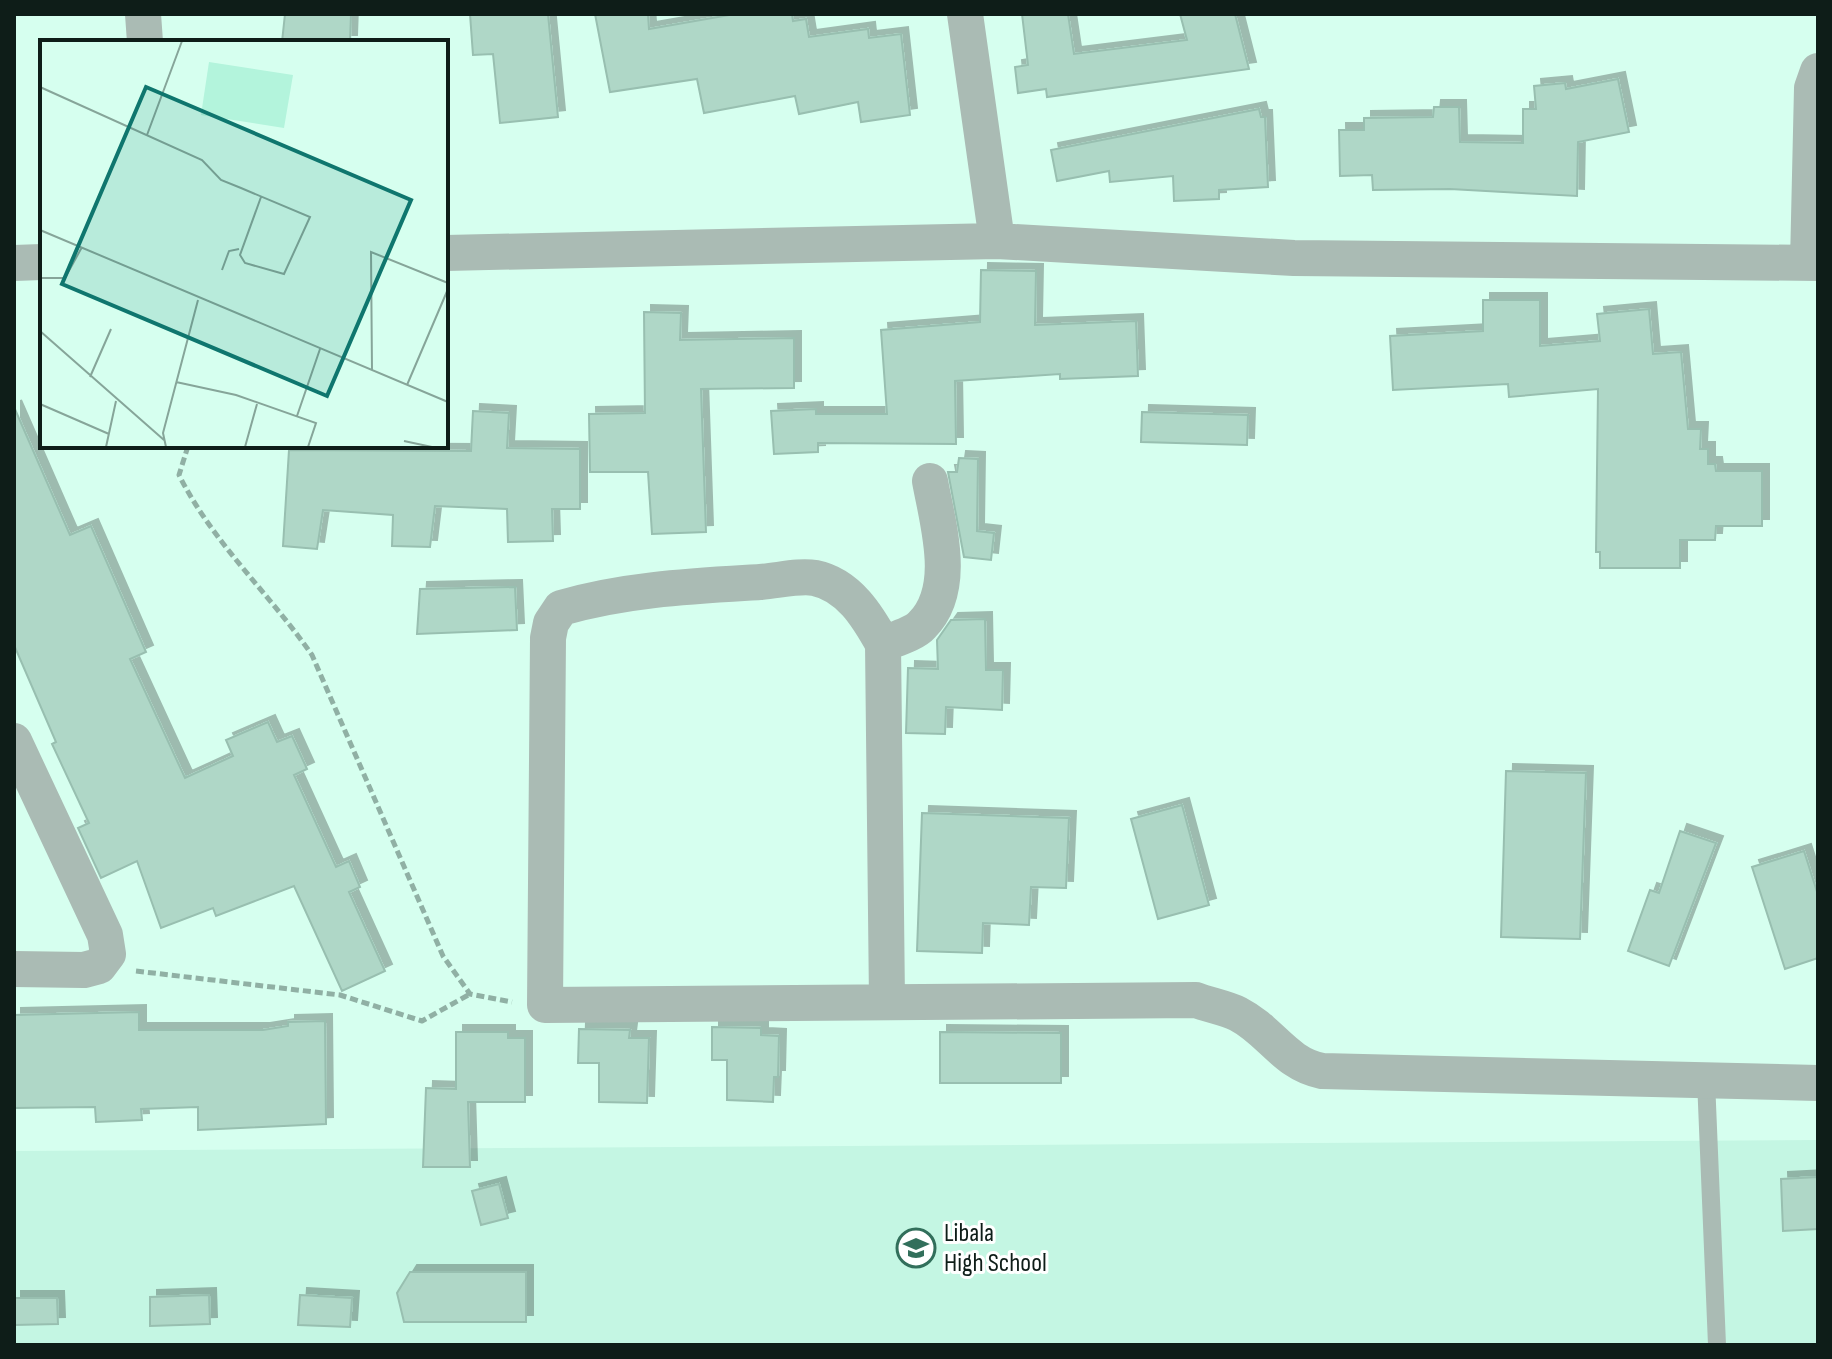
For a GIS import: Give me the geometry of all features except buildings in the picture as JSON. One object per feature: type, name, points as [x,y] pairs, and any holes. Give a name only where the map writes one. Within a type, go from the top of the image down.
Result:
[{"type":"street","points":[[143,14],[145,40]]},
{"type":"street","points":[[965,14],[997,241]]},
{"type":"street","points":[[448,253],[997,241],[1294,258],[1813,263],[1812,88],[1818,71]]},
{"type":"street","points":[[14,263],[40,262]]},
{"type":"street","points":[[883,644],[921,628],[937,605],[943,577],[930,481]]},
{"type":"street","points":[[887,1001],[883,644],[864,610],[841,592],[815,578],[676,587],[589,600],[561,608],[551,623],[548,638],[544,729],[545,1005],[1196,1000],[1239,1015],[1287,1057],[1304,1068],[1322,1071],[1818,1083]]},
{"type":"street","points":[[14,741],[105,935],[108,954],[99,966],[14,969]]},
{"type":"lane","points":[[1706,1080],[1717,1345]]},
{"type":"path","points":[[187,448],[179,475],[197,511],[258,589],[282,611],[312,655],[443,956],[470,994],[494,1001],[545,1005]]},
{"type":"path","points":[[99,966],[340,995],[422,1021],[470,994]]},
{"type":"shaded area","name":"Libala High School","points":[[1818,1140],[1818,1345],[14,1345],[14,1151]]},
{"type":"place","name":"Libala High School","points":[[916,1248]]}]
